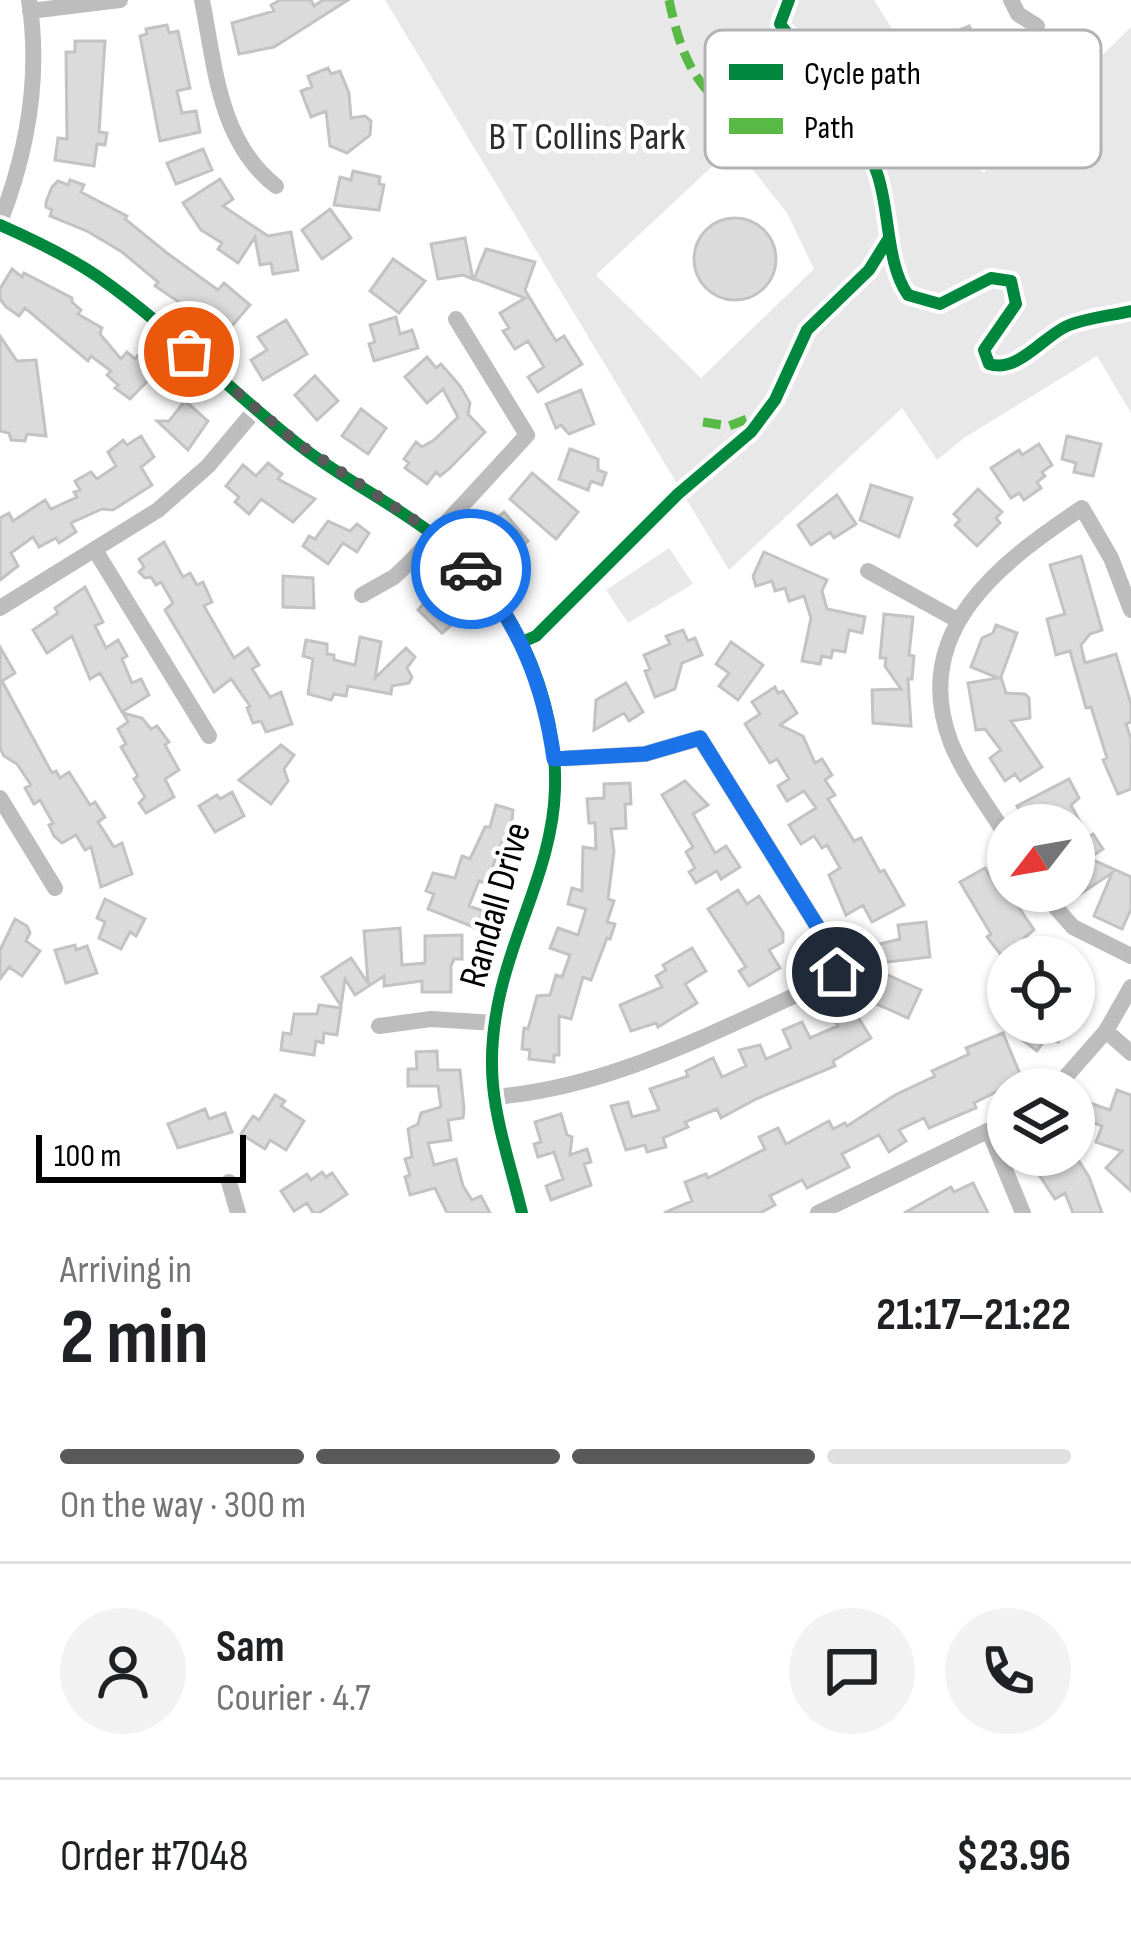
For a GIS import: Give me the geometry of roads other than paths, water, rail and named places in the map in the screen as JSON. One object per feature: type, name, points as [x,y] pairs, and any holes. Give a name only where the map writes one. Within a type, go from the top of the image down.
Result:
[{"type":"street","points":[[0,224],[29,120],[34,65],[29,6],[120,0]]},
{"type":"street","points":[[202,0],[232,134],[254,167],[276,186]]},
{"type":"street","points":[[1011,0],[1018,14],[1036,26]]},
{"type":"street","name":"Randall Drive","points":[[0,224],[96,275],[324,464],[434,533],[486,585],[522,641],[542,693],[554,759],[553,820],[538,885],[494,1023],[493,1097],[498,1131],[523,1213]]},
{"type":"street","points":[[362,595],[394,577],[527,435],[456,319]]},
{"type":"street","points":[[0,608],[184,489],[256,409]]},
{"type":"street","points":[[987,804],[963,766],[944,718],[941,678],[959,621],[995,571],[1082,508],[1111,558],[1131,610]]},
{"type":"street","points":[[95,550],[209,736]]},
{"type":"street","points":[[868,571],[959,621]]},
{"type":"street","points":[[493,1097],[592,1081],[626,1070],[837,972],[832,950],[700,738],[645,754],[554,759]]},
{"type":"street","points":[[0,798],[55,888]]},
{"type":"street","points":[[1060,912],[1090,939],[1131,956]]},
{"type":"street","points":[[1073,1068],[1106,1031],[1131,987]]},
{"type":"street","points":[[379,1026],[431,1019],[494,1023]]},
{"type":"street","points":[[1106,1031],[1131,1053]]},
{"type":"street","points":[[818,1213],[987,1132]]},
{"type":"street","points":[[1008,1176],[1023,1213]]},
{"type":"street","points":[[229,1182],[238,1213]]},
{"type":"park label","name":"B T Collins Park","points":[[587,137]]}]
